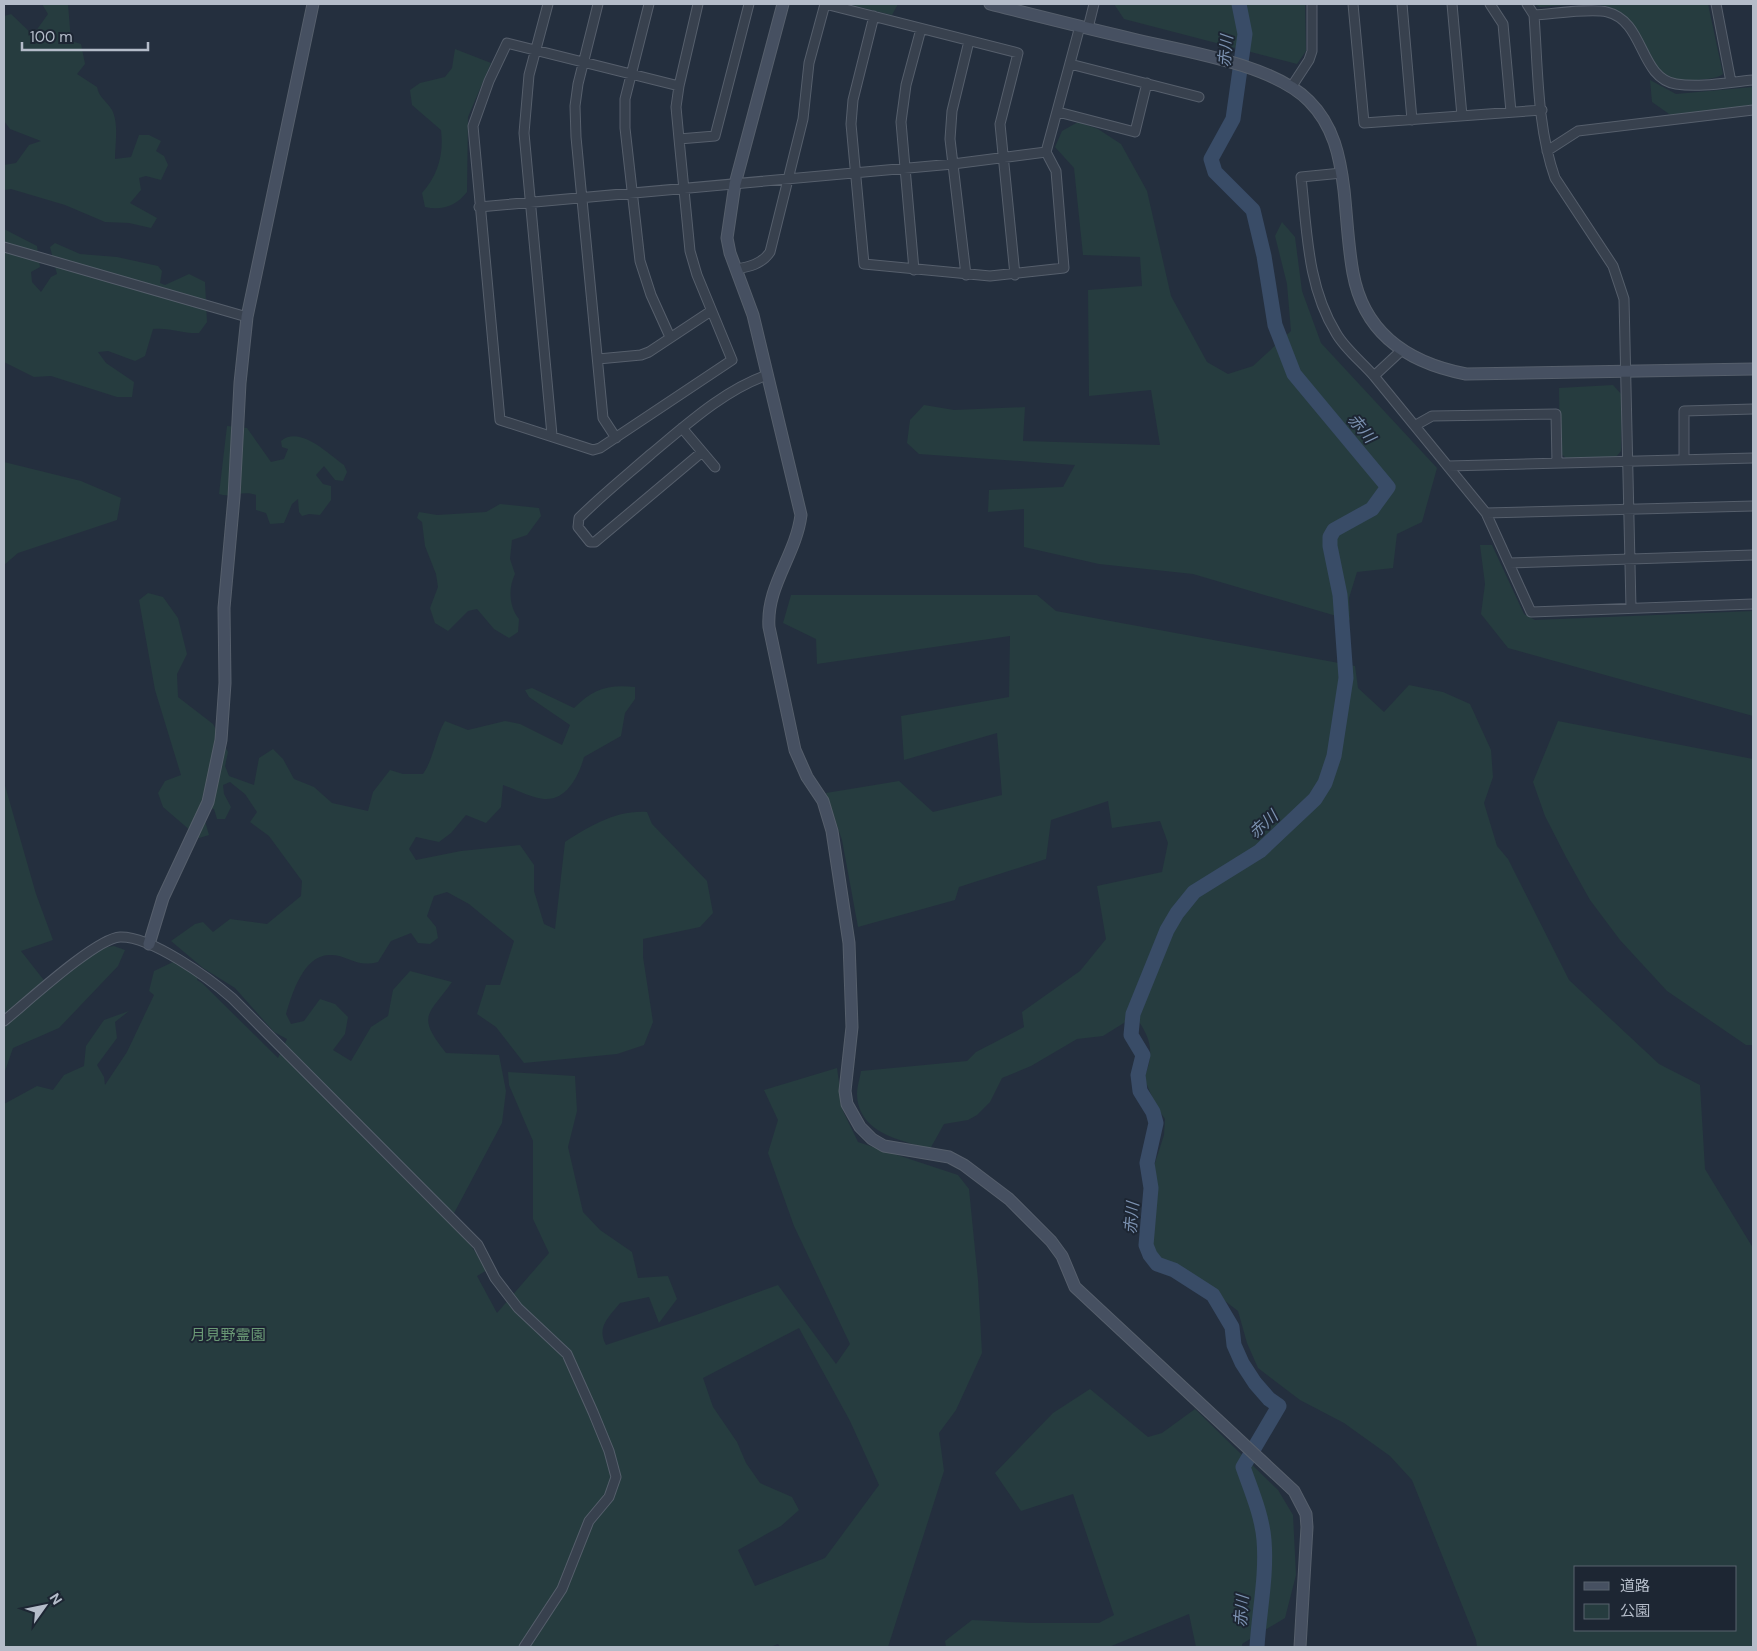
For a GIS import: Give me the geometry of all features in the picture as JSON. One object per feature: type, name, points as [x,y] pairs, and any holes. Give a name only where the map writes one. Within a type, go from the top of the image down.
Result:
[{"type":"street","points":[[149,944],[163,898],[208,802],[221,740],[225,683],[224,608],[234,505],[235,451],[247,317],[313,4]]},
{"type":"street","points":[[548,4],[529,75],[524,126],[552,435]]},
{"type":"street","points":[[598,4],[575,106],[603,418],[616,438]]},
{"type":"street","points":[[649,4],[625,99],[625,128],[640,261],[650,295],[670,337]]},
{"type":"street","points":[[679,86],[507,43],[476,113],[473,142],[500,420],[552,435],[593,450],[616,438],[732,360],[690,251],[679,140],[676,107],[698,4]]},
{"type":"street","points":[[679,140],[715,136],[750,4]]},
{"type":"street","points":[[783,4],[735,184],[727,238],[736,269],[753,314],[801,515],[799,532],[773,590],[768,615],[769,628],[795,750],[807,777],[822,801],[832,830],[849,942],[852,1026],[846,1091],[847,1104],[860,1127],[884,1146],[948,1157],[964,1165],[1009,1199],[1051,1241],[1062,1256],[1074,1287],[1294,1491],[1306,1514],[1308,1527],[1300,1647]]},
{"type":"street","points":[[736,269],[751,266],[765,259],[770,252],[803,119],[809,63],[825,4],[1018,53],[1000,124],[1015,275]]},
{"type":"street","points":[[990,4],[1230,63],[1252,69],[1292,86],[1323,116],[1333,136],[1342,173],[1353,273],[1359,297],[1369,316],[1384,334],[1402,350],[1430,365],[1466,374],[1753,369]]},
{"type":"street","points":[[874,16],[853,100],[851,124],[864,264],[966,275],[1015,275],[1064,268],[1056,171],[1046,152],[1070,64],[1094,4]]},
{"type":"street","points":[[1292,86],[1309,60],[1312,51],[1312,4]]},
{"type":"street","points":[[1353,4],[1364,123],[1542,110]]},
{"type":"street","points":[[1402,4],[1412,120]]},
{"type":"street","points":[[1452,4],[1462,116]]},
{"type":"street","points":[[1490,4],[1503,24],[1511,112]]},
{"type":"street","points":[[1527,4],[1534,15],[1546,151],[1555,178],[1613,266],[1621,284],[1624,299],[1631,608]]},
{"type":"street","points":[[1716,4],[1731,82]]},
{"type":"street","points":[[1534,15],[1606,12],[1629,24],[1654,71],[1665,80],[1675,84],[1691,85],[1753,80]]},
{"type":"street","points":[[914,270],[901,122],[903,102],[921,29]]},
{"type":"street","points":[[966,275],[950,139],[951,118],[969,41]]},
{"type":"street","points":[[1070,64],[1200,97]]},
{"type":"street","points":[[1058,112],[1135,132],[1147,83]]},
{"type":"street","points":[[1546,151],[1578,131],[1753,110]]},
{"type":"street","points":[[479,207],[904,169],[1046,152]]},
{"type":"street","points":[[1342,173],[1301,177],[1312,278],[1321,307],[1337,335],[1416,425],[1486,513],[1531,612],[1753,604]]},
{"type":"street","points":[[4,248],[247,317]]},
{"type":"street","points":[[598,358],[641,355],[712,310]]},
{"type":"street","points":[[1374,376],[1402,350]]},
{"type":"street","points":[[702,452],[595,542],[590,542],[578,527],[579,518],[682,428],[734,390],[767,375]]},
{"type":"street","points":[[1684,459],[1684,411],[1753,410]]},
{"type":"street","points":[[1416,425],[1432,416],[1556,414],[1557,463]]},
{"type":"street","points":[[682,428],[715,467]]},
{"type":"street","points":[[1448,466],[1753,458]]},
{"type":"street","points":[[1486,513],[1753,506]]},
{"type":"street","points":[[1509,563],[1753,555]]},
{"type":"street","points":[[4,1021],[74,963],[105,943],[120,937],[149,944],[207,977],[239,1005],[315,1084],[364,1128],[404,1173],[439,1204],[478,1245],[495,1278],[518,1308],[567,1354],[593,1412],[616,1477],[609,1497],[589,1521],[562,1589],[524,1647]]},
{"type":"green space","points":[[42,4],[68,4],[71,41],[81,44],[85,64],[77,74],[97,87],[99,94],[112,110],[116,128],[115,159],[131,157],[139,135],[149,135],[161,141],[156,151],[164,156],[168,165],[161,180],[146,176],[139,178],[141,190],[130,203],[157,218],[151,228],[129,223],[105,222],[65,205],[11,189],[4,190],[4,165],[16,163],[29,145],[41,141],[10,129],[4,121],[4,16],[11,14],[33,35],[48,14]]},
{"type":"green space","points":[[847,4],[898,4],[892,15]]},
{"type":"green space","points":[[1114,4],[1305,4],[1306,51],[1297,64],[1124,19]]},
{"type":"green space","points":[[1534,4],[1579,4],[1540,7]]},
{"type":"green space","points":[[1589,4],[1708,4],[1723,74],[1714,78],[1697,80],[1679,80],[1666,75],[1656,66],[1637,31],[1628,19],[1616,10]]},
{"type":"green space","points":[[455,49],[491,63],[468,117],[467,192],[458,201],[443,208],[425,207],[422,193],[428,186],[439,164],[442,147],[441,130],[412,105],[410,90],[420,83],[445,77],[452,68]]},
{"type":"green space","points":[[1650,80],[1676,94],[1753,87],[1753,105],[1672,116],[1652,102]]},
{"type":"green space","points":[[1078,122],[1098,129],[1121,144],[1147,191],[1171,296],[1207,362],[1228,374],[1253,366],[1291,331],[1287,284],[1275,236],[1282,222],[1295,237],[1302,291],[1321,343],[1437,468],[1422,522],[1397,534],[1393,568],[1357,572],[1349,598],[1350,620],[1193,574],[1099,564],[1024,547],[1024,509],[988,512],[989,490],[1063,487],[1075,465],[919,454],[907,443],[910,420],[924,405],[954,410],[1025,407],[1023,441],[1160,445],[1151,390],[1089,396],[1088,290],[1142,286],[1140,257],[1083,255],[1074,168],[1055,147],[1062,131]]},
{"type":"green space","points":[[4,229],[37,246],[40,267],[31,272],[32,282],[41,292],[51,277],[57,274],[50,247],[55,243],[80,254],[117,257],[158,266],[162,271],[160,283],[165,285],[189,274],[205,282],[207,322],[199,333],[153,329],[145,356],[135,361],[108,351],[98,352],[106,363],[134,382],[132,397],[117,397],[51,376],[34,377],[4,362]]},
{"type":"green space","points":[[1613,385],[1622,395],[1621,451],[1616,457],[1566,458],[1560,453],[1559,388]]},
{"type":"green space","points":[[227,426],[247,428],[271,462],[284,459],[288,449],[282,447],[281,441],[297,436],[314,443],[344,465],[347,472],[343,481],[335,480],[324,466],[316,475],[323,484],[331,486],[331,500],[320,515],[309,514],[302,516],[299,512],[298,499],[292,504],[284,523],[270,524],[266,513],[256,510],[256,495],[247,493],[219,494]]},
{"type":"green space","points":[[4,462],[81,481],[121,498],[117,520],[18,553],[4,565]]},
{"type":"green space","points":[[500,504],[539,508],[541,516],[527,535],[512,540],[510,559],[515,574],[511,585],[511,603],[519,619],[518,632],[509,638],[494,629],[477,609],[468,611],[448,631],[435,623],[430,608],[438,587],[436,574],[425,546],[422,522],[417,518],[419,512],[437,515],[486,512]]},
{"type":"green space","points":[[1480,545],[1492,545],[1524,614],[1535,620],[1753,611],[1753,716],[1508,648],[1481,614],[1485,584]]},
{"type":"green space","name":"月見野霊園","points":[[148,593],[163,597],[178,618],[187,654],[177,674],[178,697],[213,724],[228,752],[225,766],[229,776],[254,785],[259,758],[273,749],[283,759],[294,779],[314,787],[332,803],[368,811],[373,792],[390,770],[403,774],[423,774],[445,721],[468,730],[505,721],[520,724],[562,745],[570,725],[529,697],[525,690],[532,688],[574,708],[588,696],[601,689],[617,686],[635,687],[635,699],[625,713],[621,736],[584,757],[571,786],[559,796],[552,799],[544,799],[503,785],[501,807],[486,823],[466,815],[451,833],[439,842],[416,837],[409,849],[416,860],[461,851],[520,845],[534,865],[534,891],[544,924],[555,929],[565,842],[584,830],[614,816],[647,812],[652,824],[707,881],[713,913],[700,927],[643,939],[643,957],[653,1022],[644,1045],[617,1054],[524,1063],[496,1027],[477,1014],[486,985],[500,985],[514,941],[469,904],[447,892],[434,896],[427,916],[436,927],[438,938],[430,944],[418,943],[411,933],[391,941],[378,962],[363,963],[335,955],[320,957],[312,962],[300,977],[286,1014],[291,1024],[304,1021],[320,999],[335,1004],[348,1017],[345,1034],[333,1050],[351,1061],[371,1027],[388,1016],[393,990],[410,971],[452,982],[429,1016],[428,1023],[431,1031],[446,1053],[499,1055],[506,1091],[502,1123],[452,1217],[487,1270],[477,1276],[497,1313],[549,1253],[533,1219],[533,1141],[509,1085],[508,1072],[575,1076],[577,1111],[568,1147],[583,1212],[600,1230],[632,1252],[638,1278],[668,1276],[677,1299],[659,1323],[649,1297],[620,1303],[603,1327],[603,1339],[606,1345],[778,1285],[836,1364],[850,1344],[794,1226],[768,1153],[778,1120],[764,1090],[837,1068],[843,1111],[858,1142],[958,1175],[969,1189],[978,1280],[982,1353],[956,1410],[939,1433],[944,1471],[888,1647],[780,1647],[778,1644],[770,1647],[4,1647],[4,1104],[37,1086],[53,1090],[64,1075],[84,1066],[86,1046],[104,1020],[129,1011],[115,1022],[117,1038],[97,1065],[104,1077],[105,1085],[127,1052],[154,995],[149,991],[154,971],[173,962],[198,975],[197,980],[278,1058],[287,1039],[274,1032],[235,988],[203,968],[171,941],[195,924],[203,922],[213,932],[230,919],[267,924],[301,896],[302,881],[269,836],[250,822],[257,812],[245,794],[230,782],[223,785],[224,794],[231,807],[225,819],[217,819],[214,809],[201,807],[209,835],[199,838],[163,807],[158,793],[165,781],[181,775],[155,690],[139,600]],"holes":[[[799,1328],[850,1421],[879,1485],[825,1558],[755,1586],[738,1550],[781,1526],[799,1510],[792,1497],[760,1483],[746,1463],[737,1442],[713,1407],[703,1378]]]},
{"type":"green space","points":[[791,595],[1037,595],[1056,611],[1355,666],[1358,688],[1384,712],[1409,685],[1443,692],[1470,704],[1491,750],[1493,777],[1484,803],[1497,846],[1508,859],[1569,980],[1659,1064],[1700,1085],[1705,1169],[1753,1248],[1753,1647],[1477,1647],[1476,1640],[1412,1480],[1390,1456],[1344,1423],[1300,1400],[1258,1368],[1247,1343],[1238,1311],[1195,1278],[1160,1261],[1154,1255],[1151,1246],[1154,1226],[1152,1172],[1164,1135],[1165,1119],[1156,1106],[1144,1078],[1149,1060],[1150,1046],[1145,1031],[1135,1016],[1103,1036],[1077,1039],[1031,1066],[1002,1078],[990,1102],[977,1115],[968,1120],[944,1124],[930,1149],[883,1133],[865,1118],[859,1107],[857,1094],[861,1071],[967,1061],[976,1052],[1024,1027],[1022,1012],[1080,971],[1106,939],[1097,886],[1162,872],[1168,843],[1160,821],[1112,828],[1108,801],[1051,820],[1046,859],[959,887],[955,900],[858,927],[842,840],[826,793],[899,781],[933,812],[1002,795],[997,733],[904,760],[901,716],[1009,697],[1010,636],[817,664],[816,639],[783,623]]},
{"type":"green space","points":[[1558,721],[1753,759],[1753,1045],[1746,1045],[1667,991],[1620,940],[1590,900],[1545,816],[1533,782]]},
{"type":"green space","points":[[4,782],[36,894],[53,940],[21,951],[50,988],[101,948],[114,946],[125,950],[118,966],[59,1028],[13,1048],[4,1074]]},
{"type":"green space","points":[[1090,1389],[1148,1437],[1162,1433],[1195,1409],[1278,1490],[1293,1515],[1296,1575],[1285,1618],[1242,1644],[1242,1647],[1196,1647],[1189,1614],[1109,1647],[946,1647],[945,1641],[972,1620],[1030,1623],[1099,1623],[1114,1615],[1073,1494],[1021,1511],[995,1473],[1053,1413]]},
{"type":"waterway","name":"赤川","points":[[1239,4],[1245,34],[1233,119],[1211,159],[1215,172],[1253,210],[1264,256],[1275,325],[1294,374],[1388,487],[1372,509],[1334,530],[1330,537],[1330,546],[1340,595],[1346,678],[1334,756],[1325,783],[1315,799],[1260,851],[1194,892],[1177,913],[1167,930],[1133,1014],[1131,1035],[1143,1055],[1138,1075],[1140,1091],[1153,1112],[1156,1123],[1147,1163],[1151,1188],[1146,1245],[1150,1255],[1157,1264],[1174,1270],[1213,1295],[1232,1327],[1234,1345],[1242,1363],[1255,1383],[1269,1399],[1279,1406],[1243,1467],[1259,1512],[1264,1540],[1264,1580],[1257,1647]]}]
